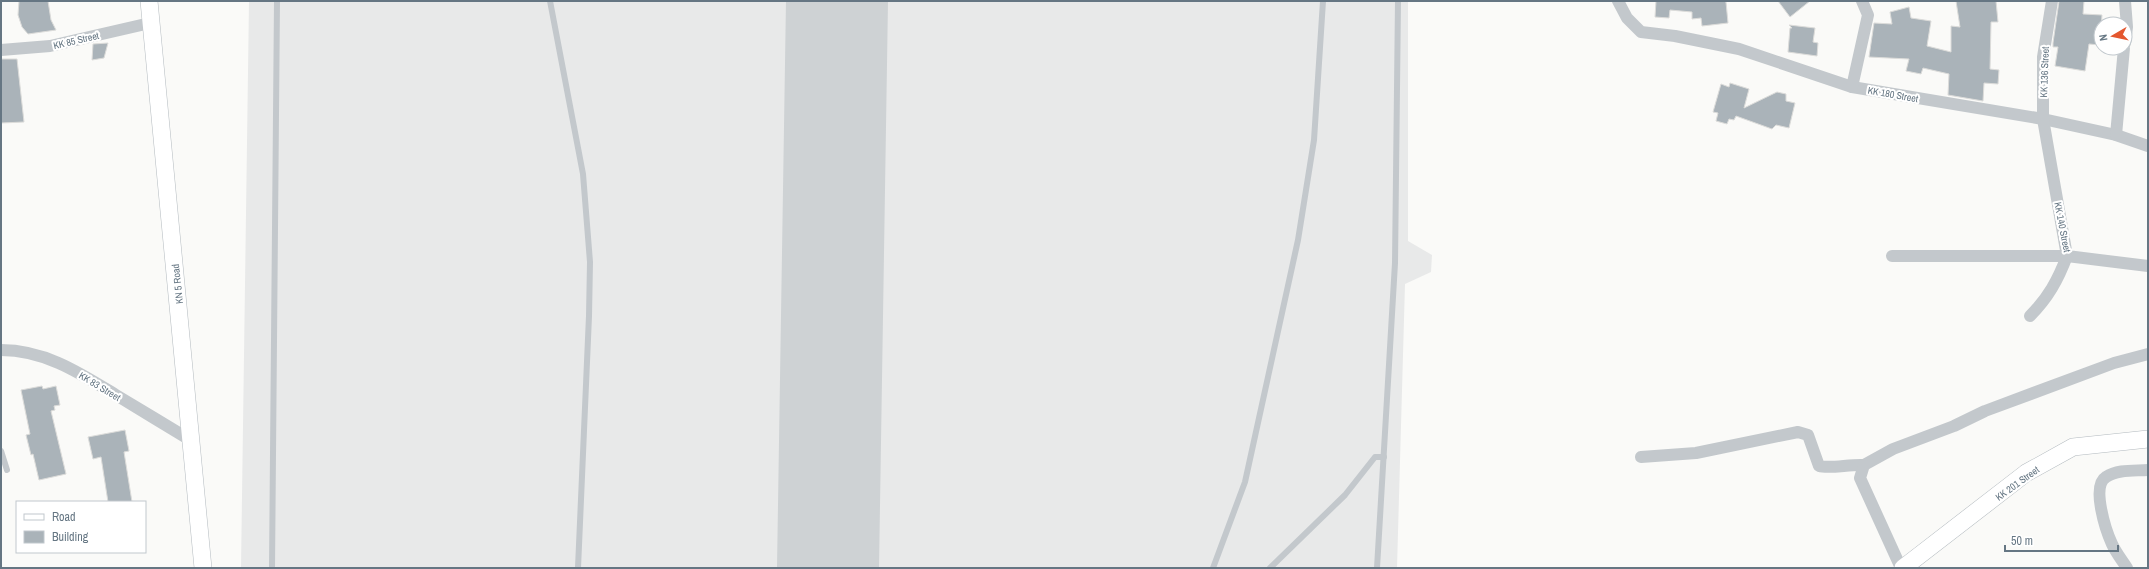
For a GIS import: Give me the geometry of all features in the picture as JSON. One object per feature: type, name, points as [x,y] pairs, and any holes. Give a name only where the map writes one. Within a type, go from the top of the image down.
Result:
[{"type":"main road","name":"KN 5 Road","points":[[149,1],[203,568]]},
{"type":"main road","name":"KK 201 Street","points":[[1902,568],[2026,474],[2073,447],[2148,439]]},
{"type":"street","name":"KK 180 Street","points":[[1618,1],[1627,18],[1642,32],[1675,36],[1739,49],[1852,87],[2043,119],[2116,135],[2148,146]]},
{"type":"street","points":[[1852,87],[1868,14],[1862,1]]},
{"type":"street","name":"KK 136 Street","points":[[2043,119],[2043,57],[2052,1]]},
{"type":"street","points":[[2125,1],[2126,16]]},
{"type":"street","name":"KK 85 Street","points":[[1,50],[50,46],[150,23]]},
{"type":"street","points":[[2116,135],[2123,56]]},
{"type":"street","name":"KK 140 Street","points":[[2043,119],[2067,256],[2148,266]]},
{"type":"street","points":[[1892,256],[2067,256],[2057,282],[2044,302],[2030,316]]},
{"type":"street","name":"KK 83 Street","points":[[1,350],[14,350],[43,356],[67,366],[192,441]]},
{"type":"street","points":[[1641,457],[1696,453],[1798,432],[1808,435],[1819,466],[1824,468],[1850,464],[1864,465],[1893,449],[1954,426],[1985,411],[2114,363],[2148,354]]},
{"type":"street","points":[[1864,465],[1860,478],[1902,568]]},
{"type":"street","points":[[2127,568],[2112,545],[2101,510],[2099,486],[2104,477],[2116,472],[2148,470]]},
{"type":"lane","points":[[272,568],[277,1]]},
{"type":"lane","points":[[550,1],[583,174],[590,262],[578,568]]},
{"type":"lane","points":[[1213,568],[1246,482],[1307,194],[1314,140],[1323,1]]},
{"type":"lane","points":[[1377,568],[1395,263],[1398,1]]},
{"type":"lane","points":[[1,451],[7,470]]},
{"type":"lane","points":[[1270,568],[1345,495],[1375,457],[1384,457]]},
{"type":"shaded area","points":[[249,1],[1408,1],[1408,241],[1432,255],[1431,272],[1405,284],[1397,568],[241,568]]},
{"type":"building","points":[[19,1],[48,1],[51,20],[56,30],[28,34],[22,27],[18,15]]},
{"type":"building","points":[[1656,1],[1723,1],[1726,2],[1728,23],[1702,26],[1701,18],[1692,19],[1692,12],[1670,10],[1669,18],[1655,17]]},
{"type":"building","points":[[1778,1],[1810,1],[1790,17]]},
{"type":"building","points":[[1956,1],[1996,1],[1998,22],[1991,22],[1990,69],[1999,70],[1998,84],[1984,83],[1983,101],[1948,95],[1949,74],[1923,68],[1921,74],[1906,71],[1909,59],[1869,57],[1874,23],[1892,24],[1890,12],[1909,7],[1911,18],[1931,21],[1927,46],[1951,52],[1951,26],[1960,27]]},
{"type":"building","points":[[2059,1],[2084,1],[2083,14],[2102,15],[2093,16],[2093,44],[2089,44],[2085,71],[2055,66],[2058,47],[2053,47]]},
{"type":"building","points":[[1789,25],[1815,28],[1813,42],[1818,43],[1817,56],[1788,52],[1790,28],[1792,28]]},
{"type":"building","points":[[108,43],[104,58],[92,60],[93,44]]},
{"type":"building","points":[[1,59],[17,59],[24,122],[1,123]]},
{"type":"building","points":[[1730,83],[1749,89],[1744,108],[1777,92],[1786,94],[1786,101],[1795,103],[1789,128],[1776,125],[1772,129],[1736,116],[1734,120],[1729,119],[1727,124],[1716,121],[1718,113],[1713,112],[1721,84],[1729,87]]},
{"type":"building","points":[[42,386],[43,389],[56,386],[60,405],[54,406],[55,410],[51,411],[66,474],[39,480],[33,454],[31,455],[26,435],[30,434],[21,390]]},
{"type":"building","points":[[125,430],[129,451],[124,452],[132,501],[108,501],[101,457],[93,459],[88,437]]},
{"type":"runway","points":[[828,568],[837,1]]}]
